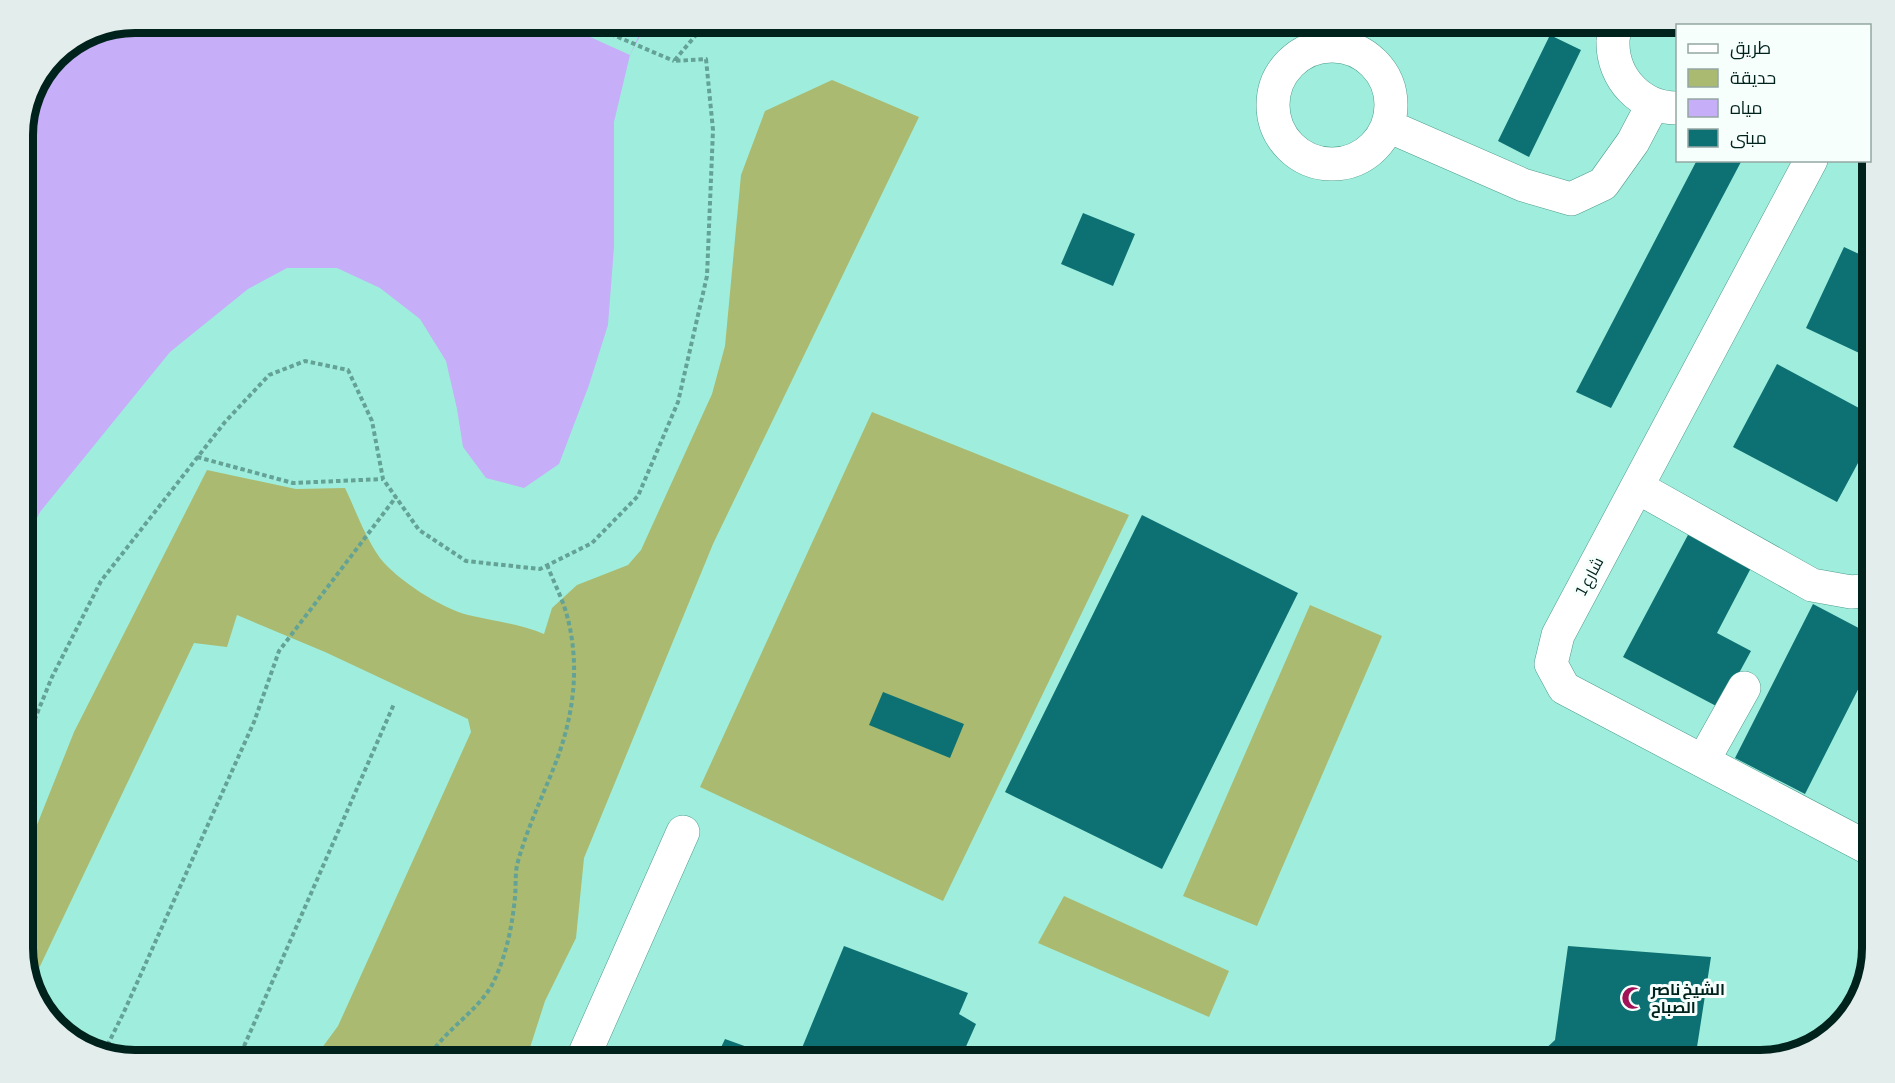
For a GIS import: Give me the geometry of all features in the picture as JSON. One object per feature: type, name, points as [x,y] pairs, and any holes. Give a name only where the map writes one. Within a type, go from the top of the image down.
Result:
[{"type":"street","points":[[1388,126],[1523,185],[1571,200],[1603,184],[1633,142],[1665,106],[1642,100],[1628,87],[1617,67],[1613,41],[1615,33]]},
{"type":"street","name":"شارع 1","points":[[1810,162],[1558,635],[1551,664],[1564,688],[1862,845]]},
{"type":"street","points":[[1637,487],[1812,585],[1851,592],[1862,591]]},
{"type":"street","points":[[1704,761],[1744,688]]},
{"type":"street","points":[[586,1050],[683,832]]},
{"type":"path","points":[[33,724],[52,677],[101,581],[225,422],[269,375],[305,361],[348,370],[372,420],[383,479],[419,530],[466,561],[540,569],[592,543],[638,496],[678,402],[707,276],[713,130],[706,59],[674,61],[609,33]]},
{"type":"path","points":[[674,61],[698,33]]},
{"type":"path","points":[[197,457],[293,483],[383,479]]},
{"type":"path","points":[[107,1046],[254,722],[279,651],[396,497]]},
{"type":"path","points":[[434,1050],[447,1033],[477,1005],[491,986],[503,959],[512,927],[516,869],[526,834],[555,766],[566,731],[574,693],[574,649],[566,611],[547,565]]},
{"type":"path","points":[[242,1050],[394,704]]},
{"type":"green space","points":[[832,80],[919,117],[713,544],[584,858],[576,938],[545,1001],[529,1050],[320,1050],[338,1026],[471,732],[468,719],[325,652],[237,615],[227,647],[194,643],[36,975],[33,955],[33,835],[74,732],[207,470],[296,489],[345,488],[365,533],[380,558],[408,584],[433,600],[457,611],[544,634],[552,608],[577,585],[628,565],[641,550],[712,394],[725,346],[741,175],[765,111]]},
{"type":"green space","points":[[872,412],[1129,515],[943,901],[700,787]]},
{"type":"green space","points":[[1310,605],[1382,636],[1257,926],[1183,896]]},
{"type":"green space","points":[[1064,896],[1229,971],[1209,1017],[1038,943]]},
{"type":"water","points":[[135,33],[642,33],[630,55],[614,122],[614,247],[608,325],[589,385],[559,464],[524,488],[486,478],[463,447],[446,361],[420,319],[380,288],[337,268],[287,268],[248,289],[170,352],[40,512],[33,526],[33,128],[36,108],[43,90],[54,73],[78,50],[115,35]]},
{"type":"pier","points":[[581,33],[629,33],[638,37],[630,55]]},
{"type":"building","points":[[1550,35],[1581,50],[1529,157],[1498,141]]},
{"type":"building","points":[[1696,162],[1741,162],[1611,408],[1576,392]]},
{"type":"building","points":[[1083,213],[1135,234],[1113,286],[1061,264]]},
{"type":"building","points":[[1844,247],[1862,255],[1862,354],[1806,328]]},
{"type":"building","points":[[1777,364],[1862,410],[1862,456],[1837,502],[1733,447]]},
{"type":"building","points":[[1142,515],[1298,593],[1162,869],[1005,792]]},
{"type":"building","points":[[1689,533],[1752,566],[1717,633],[1751,651],[1720,708],[1623,657]]},
{"type":"building","points":[[1813,604],[1862,630],[1862,682],[1805,794],[1735,758]]},
{"type":"building","points":[[883,692],[964,724],[950,758],[869,725]]},
{"type":"building","points":[[844,946],[968,993],[959,1014],[976,1024],[964,1050],[801,1050]]},
{"type":"building","name":"الشيخ ناصر الصباح","points":[[1568,946],[1711,957],[1697,1050],[1544,1050],[1555,1040]]},
{"type":"building","points":[[725,1039],[755,1050],[720,1050]]},
{"type":"place","name":"الشيخ ناصر الصباح","points":[[1633,998]]}]
